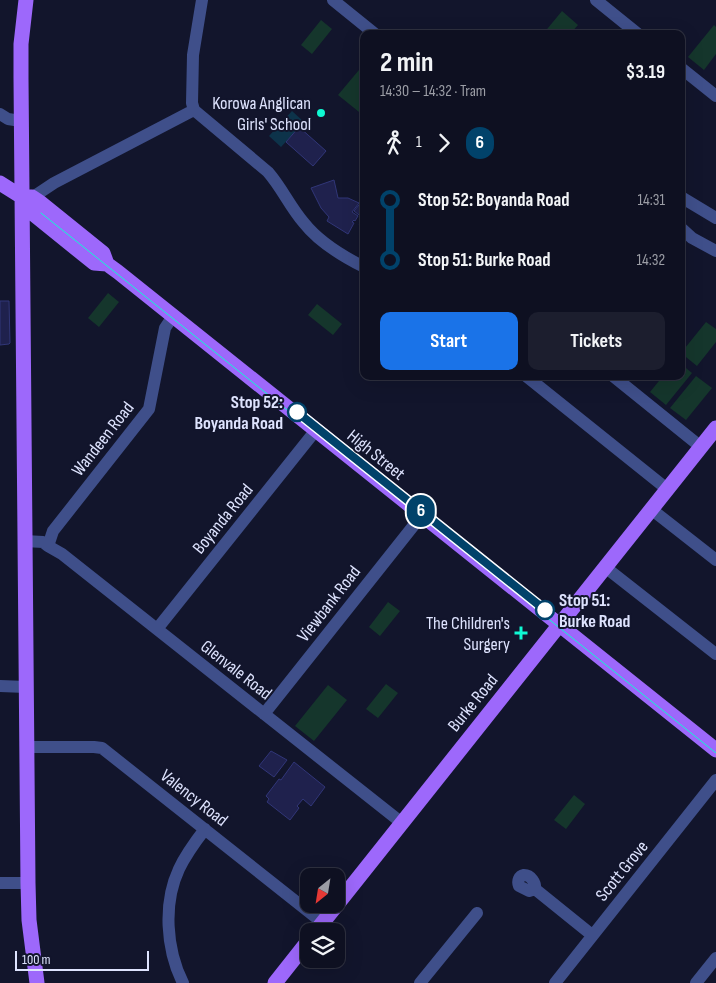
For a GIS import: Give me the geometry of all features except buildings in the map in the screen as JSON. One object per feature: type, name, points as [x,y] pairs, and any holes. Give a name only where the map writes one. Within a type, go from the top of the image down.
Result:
[{"type":"main road","points":[[26,0],[21,44],[21,121],[28,197],[25,546],[26,747],[29,920],[37,983]]},
{"type":"main road","name":"High Street","points":[[0,183],[28,197],[26,207],[32,214],[94,263],[107,264],[716,750]]},
{"type":"main road","name":"Burke Road","points":[[322,923],[716,428]]},
{"type":"main road","points":[[275,983],[300,951]]},
{"type":"street","points":[[202,0],[193,55],[192,103],[194,110],[268,172],[296,213],[314,234],[340,254],[360,266]]},
{"type":"street","points":[[333,0],[370,30]]},
{"type":"street","points":[[596,0],[610,4],[634,30]]},
{"type":"street","points":[[685,71],[716,96]]},
{"type":"street","points":[[28,197],[194,110]]},
{"type":"street","points":[[0,114],[8,119],[21,121]]},
{"type":"street","points":[[685,199],[716,218]]},
{"type":"street","points":[[685,232],[692,238],[716,251]]},
{"type":"street","name":"Wandeen Road","points":[[48,546],[54,531],[149,409],[165,328],[173,316]]},
{"type":"street","points":[[531,380],[668,489]]},
{"type":"street","points":[[617,380],[701,447]]},
{"type":"street","name":"Boyanda Road","points":[[157,630],[316,430]]},
{"type":"street","points":[[652,509],[716,560]]},
{"type":"street","name":"Viewbank Road","points":[[264,714],[422,515]]},
{"type":"street","points":[[25,546],[43,549],[48,546]]},
{"type":"street","name":"Glenvale Road","points":[[48,546],[62,554],[402,823]]},
{"type":"street","points":[[606,566],[716,654]]},
{"type":"street","points":[[0,686],[26,687]]},
{"type":"street","name":"Valency Road","points":[[26,747],[94,746],[102,748],[204,829],[314,923]]},
{"type":"street","name":"Scott Grove","points":[[554,983],[716,780]]},
{"type":"street","points":[[183,983],[179,975],[170,940],[170,904],[179,869],[204,829]]},
{"type":"street","points":[[0,883],[28,883]]},
{"type":"street","points":[[535,889],[592,936]]},
{"type":"street","points":[[420,983],[477,913]]},
{"type":"street","points":[[696,983],[716,958]]},
{"type":"green space","points":[[562,11],[578,25],[574,30],[546,30]]},
{"type":"green space","points":[[321,20],[332,29],[312,54],[301,45]]},
{"type":"green space","points":[[714,25],[716,27],[716,54],[704,70],[688,57]]},
{"type":"green space","points":[[360,69],[360,113],[338,95]]},
{"type":"green space","points":[[108,293],[119,302],[99,327],[88,318]]},
{"type":"green space","points":[[317,304],[342,324],[333,335],[308,315]]},
{"type":"green space","points":[[706,322],[716,329],[716,342],[697,366],[685,356],[685,348]]},
{"type":"green space","points":[[685,367],[692,373],[666,405],[650,392],[660,380],[685,380]]},
{"type":"green space","points":[[696,376],[712,388],[686,420],[670,408]]},
{"type":"green space","points":[[388,602],[400,611],[380,636],[369,627]]},
{"type":"green space","points":[[386,684],[398,693],[378,718],[366,709]]},
{"type":"green space","points":[[328,685],[347,700],[314,741],[295,726]]},
{"type":"green space","points":[[574,795],[585,804],[566,829],[554,820]]},
{"type":"water","points":[[292,111],[304,122],[281,147],[269,136]]},
{"type":"tram line","points":[[41,213],[716,753]]},
{"type":"tram line","name":"6","points":[[297,412],[545,610]]},
{"type":"place","name":"Korowa Anglican Girls' School","points":[[321,113]]},
{"type":"place","name":"Stop 52: Boyanda Road","points":[[297,412]]},
{"type":"place","name":"Stop 51: Burke Road","points":[[545,610]]},
{"type":"place","name":"The Children's Surgery","points":[[521,633]]}]
